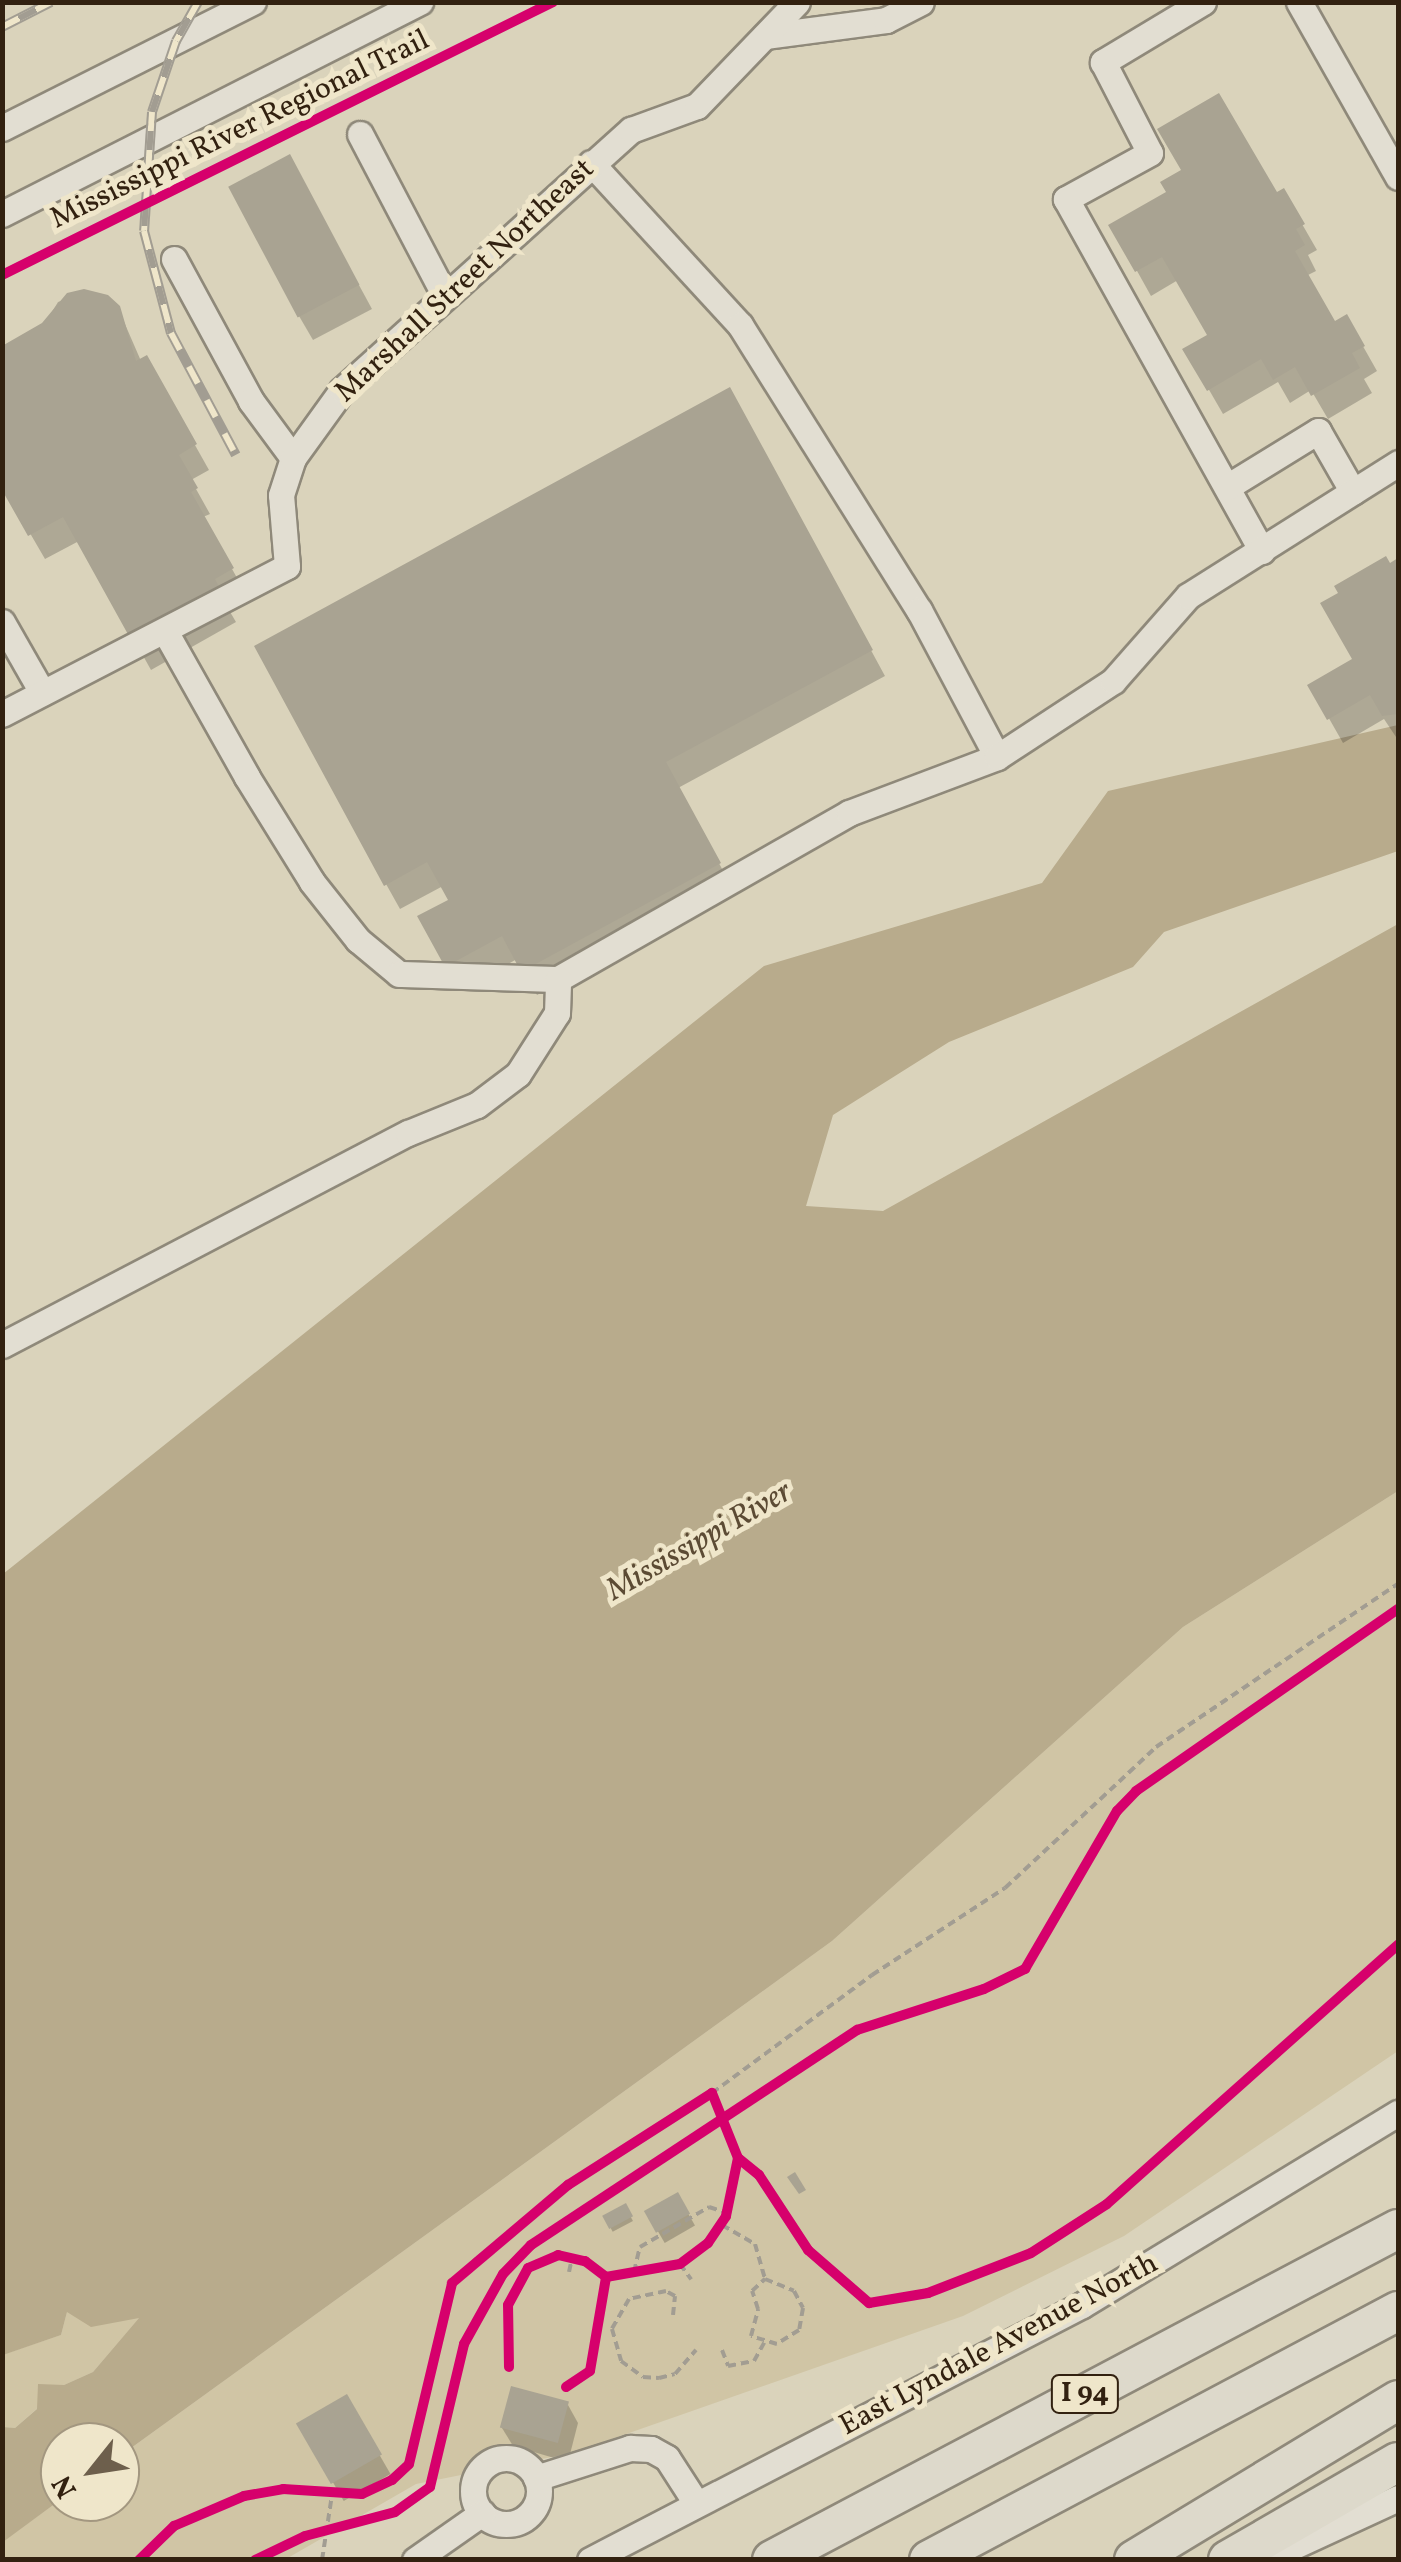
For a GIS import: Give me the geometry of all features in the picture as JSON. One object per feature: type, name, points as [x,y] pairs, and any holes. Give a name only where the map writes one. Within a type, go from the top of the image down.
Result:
[{"type":"highway","name":"I 94","points":[[772,2560],[1398,2229]]},
{"type":"highway","name":"I 94","points":[[929,2560],[1398,2312]]},
{"type":"highway","points":[[1134,2560],[1398,2400]]},
{"type":"highway","points":[[1228,2560],[1398,2462]]},
{"type":"street","points":[[2,128],[253,2]]},
{"type":"street","points":[[2,214],[420,2]]},
{"type":"street","name":"Marshall Street Northeast","points":[[2,714],[166,633],[287,566],[282,496],[293,458],[342,390],[444,294],[631,130],[697,106],[796,2]]},
{"type":"street","points":[[765,36],[869,13],[898,18],[921,2]]},
{"type":"street","points":[[1203,2],[1103,62],[1150,153],[1066,199],[1262,551]]},
{"type":"street","points":[[1298,2],[1398,177]]},
{"type":"street","points":[[360,134],[444,294]]},
{"type":"street","points":[[592,162],[740,324],[920,610],[997,757]]},
{"type":"street","points":[[174,259],[251,402],[293,458]]},
{"type":"street","points":[[1227,487],[1318,432],[1353,492]]},
{"type":"street","points":[[166,633],[294,852],[358,940],[399,974],[558,979],[849,812],[997,757],[1113,681],[1188,596],[1398,463]]},
{"type":"street","points":[[2,622],[42,692]]},
{"type":"street","points":[[2,1345],[391,1142],[477,1106],[518,1074],[556,1013],[558,979]]},
{"type":"street","name":"East Lyndale Avenue North","points":[[590,2560],[1082,2305],[1398,2112]]},
{"type":"street","points":[[536,2478],[630,2448],[651,2448],[668,2458],[696,2503]]},
{"type":"street","points":[[492,2462],[522,2462],[536,2478],[539,2498],[528,2516],[510,2524],[482,2513],[474,2486],[492,2462]]},
{"type":"street","points":[[1264,2560],[1398,2498]]},
{"type":"street","points":[[415,2560],[482,2513]]},
{"type":"path","points":[[139,2560],[160,2537],[212,2506],[283,2490],[362,2494],[408,2464],[452,2283],[568,2185],[712,2093],[872,1975],[1005,1888],[1156,1747],[1398,1584]]},
{"type":"path","points":[[712,2093],[720,2106]]},
{"type":"path","points":[[732,2198],[718,2229],[761,2252],[765,2280]]},
{"type":"path","points":[[617,2275],[640,2272],[640,2247],[709,2207],[727,2213]]},
{"type":"path","points":[[691,2279],[674,2265],[694,2253]]},
{"type":"path","points":[[558,2255],[585,2261]]},
{"type":"path","points":[[570,2272],[572,2258]]},
{"type":"path","points":[[765,2280],[794,2291],[804,2315]]},
{"type":"path","points":[[765,2280],[752,2291],[758,2309],[751,2336],[764,2343],[790,2338],[804,2315]]},
{"type":"path","points":[[599,2341],[622,2307],[644,2292],[675,2296],[673,2315]]},
{"type":"path","points":[[602,2310],[621,2362],[642,2377],[675,2374],[696,2350]]},
{"type":"path","points":[[804,2315],[818,2314]]},
{"type":"path","points":[[722,2350],[728,2366],[754,2360],[764,2343]]},
{"type":"path","points":[[322,2560],[332,2495]]},
{"type":"path","points":[[305,2536],[344,2529]]},
{"type":"shaded area","points":[[1398,1491],[1398,2051],[1124,2236],[963,2316],[572,2453],[416,2484],[286,2559],[3,2559],[2,2542],[40,2514],[40,2522],[140,2522],[140,2442],[832,1941],[1183,1627]]},
{"type":"shaded area","points":[[67,2312],[140,2317],[93,2372],[64,2385],[15,2428],[3,2427],[2,2355],[61,2335]]},
{"type":"water","name":"Mississippi River","points":[[1398,725],[1398,851],[1164,932],[1133,967],[949,1042],[833,1115],[806,1206],[883,1211],[1398,924],[1398,1491],[1183,1627],[832,1941],[140,2442],[140,2422],[40,2422],[40,2515],[3,2542],[3,2427],[15,2428],[37,2409],[38,2384],[64,2385],[93,2372],[139,2318],[91,2327],[67,2312],[61,2335],[3,2355],[3,1574],[764,966],[1042,883],[1108,791]]},
{"type":"building","points":[[1219,93],[1277,192],[1284,188],[1305,224],[1296,229],[1305,245],[1295,251],[1335,321],[1347,314],[1365,346],[1352,353],[1360,368],[1311,396],[1295,367],[1273,380],[1261,359],[1207,391],[1182,349],[1207,335],[1162,257],[1135,272],[1108,225],[1166,192],[1160,182],[1181,170],[1157,129]]},
{"type":"building","points":[[290,154],[359,285],[298,318],[228,187]]},
{"type":"building","points":[[84,289],[108,295],[120,306],[136,361],[147,355],[197,444],[179,455],[198,488],[191,492],[234,568],[215,579],[224,597],[135,647],[63,517],[28,536],[2,490],[2,346],[42,323],[67,293]]},
{"type":"building","points":[[730,387],[873,650],[666,762],[721,863],[521,972],[502,936],[445,967],[417,916],[448,900],[427,862],[384,886],[254,646]]},
{"type":"building","points":[[1386,556],[1390,563],[1398,558],[1398,714],[1382,716],[1370,695],[1327,720],[1307,685],[1352,659],[1320,603],[1338,593],[1334,586]]},
{"type":"building","points":[[795,2172],[806,2190],[799,2194],[787,2177]]},
{"type":"building","points":[[678,2192],[690,2214],[656,2233],[644,2211]]},
{"type":"building","points":[[626,2203],[633,2216],[609,2229],[602,2216]]},
{"type":"building","points":[[511,2386],[569,2402],[558,2443],[500,2428]]},
{"type":"building","points":[[347,2394],[382,2455],[331,2484],[296,2424]]},
{"type":"railway","points":[[2,27],[51,2]]},
{"type":"railway","points":[[198,2],[176,41],[152,112],[144,231],[171,333],[236,455]]},
{"type":"cycle path","name":"Mississippi River Regional Trail","points":[[2,275],[553,2]]},
{"type":"cycle path","points":[[255,2560],[305,2536],[395,2512],[430,2487],[464,2344],[503,2274],[531,2245],[857,2030],[984,1989],[1025,1969],[1117,1811],[1136,1791],[1398,1609]]},
{"type":"cycle path","points":[[139,2560],[174,2526],[244,2496],[283,2489],[362,2494],[392,2480],[409,2464],[452,2283],[568,2185],[712,2093],[738,2158],[759,2175],[808,2250],[869,2303],[928,2293],[1031,2253],[1107,2204],[1398,1945]]},
{"type":"cycle path","points":[[566,2387],[590,2371],[606,2277],[680,2264],[708,2243],[726,2216],[738,2158]]},
{"type":"cycle path","points":[[509,2367],[508,2305],[528,2268],[558,2255],[585,2261],[606,2277]]}]
